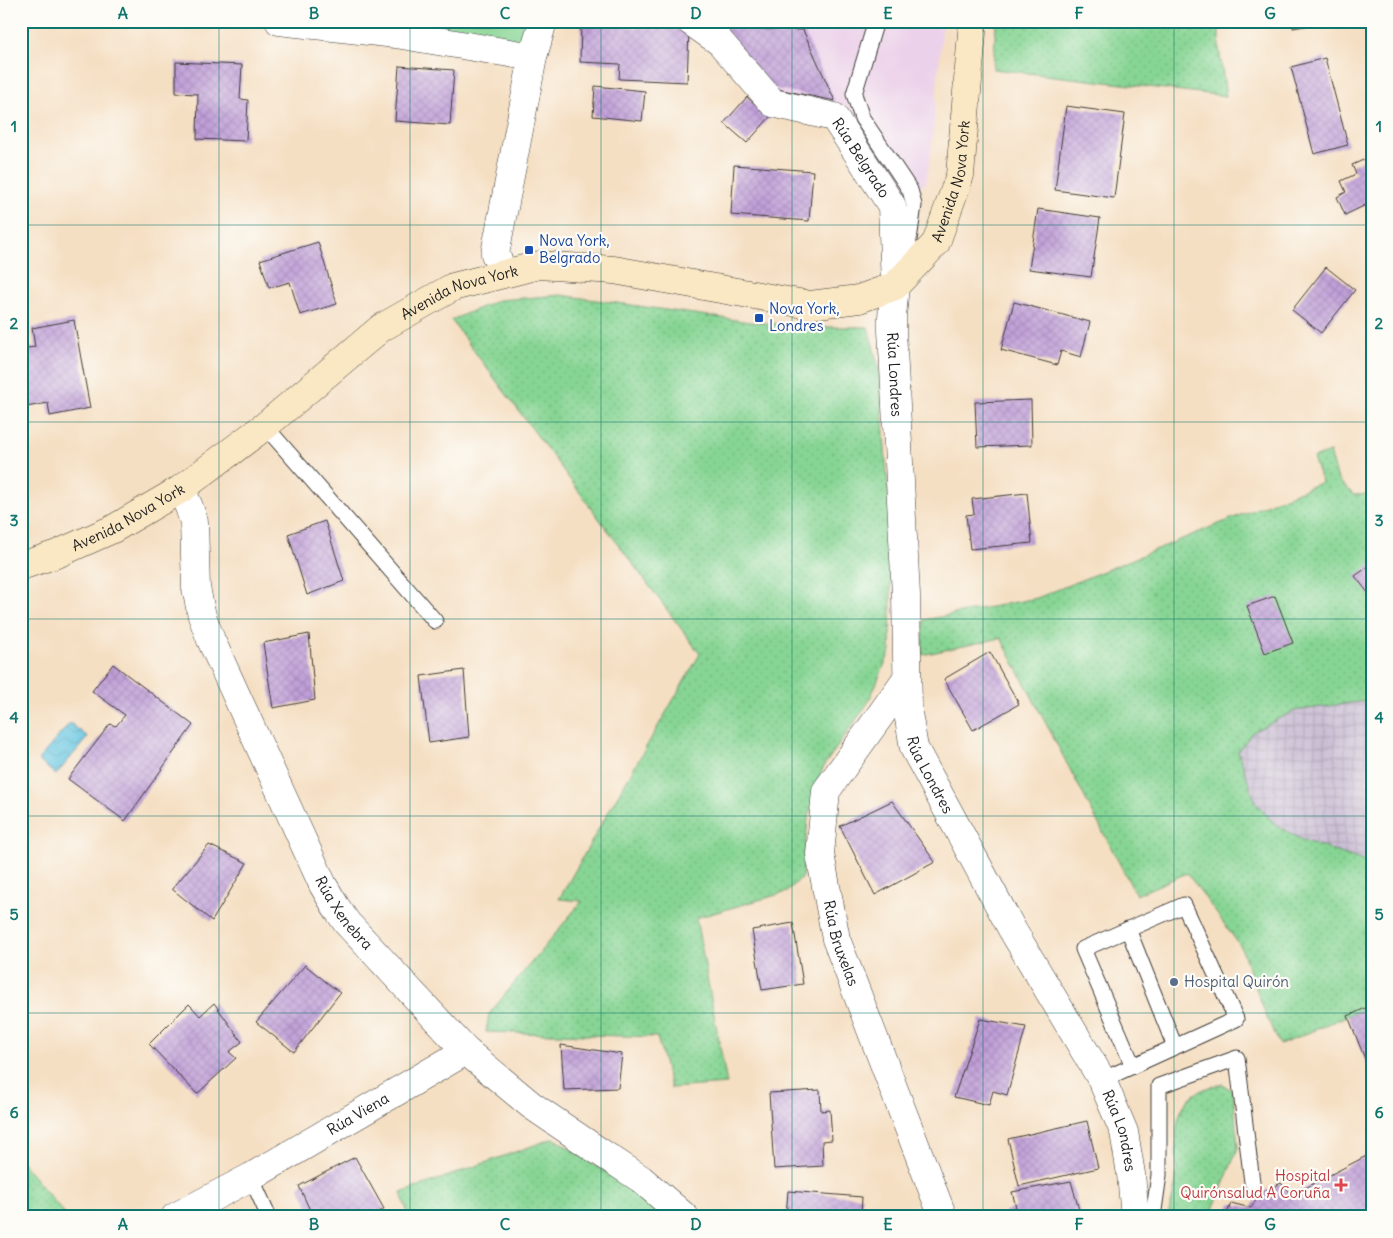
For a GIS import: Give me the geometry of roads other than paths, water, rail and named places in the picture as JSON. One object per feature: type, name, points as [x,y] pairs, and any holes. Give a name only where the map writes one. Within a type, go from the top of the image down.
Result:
[{"type":"main road","name":"Avenida Nova York","points":[[21,566],[57,554],[113,529],[181,489],[266,426],[381,328],[453,287],[539,265],[614,270],[810,305],[859,300],[895,286],[936,243],[960,175],[973,21]]},
{"type":"street","points":[[279,21],[396,28],[533,57]]},
{"type":"street","points":[[504,274],[495,254],[533,57],[543,21]]},
{"type":"street","name":"Rúa Belgrado","points":[[690,21],[720,42],[773,103],[834,117],[892,206],[895,286]]},
{"type":"street","name":"Rúa Londres","points":[[895,286],[892,330],[906,594],[908,713],[914,748],[1013,932],[1102,1080],[1124,1132],[1131,1174],[1135,1217]]},
{"type":"street","name":"Rúa Xenebra","points":[[181,489],[194,522],[196,588],[202,616],[211,640],[323,885],[347,923],[466,1051],[531,1105],[641,1179],[685,1217]]},
{"type":"street","name":"Rúa Bruxelas","points":[[907,678],[826,791],[820,854],[836,939],[943,1217]]},
{"type":"street","name":"Rúa Viena","points":[[175,1217],[251,1177],[466,1051]]},
{"type":"lane","points":[[876,21],[854,94],[862,118],[910,190],[914,205],[908,247],[918,261]]},
{"type":"lane","points":[[266,426],[435,621]]},
{"type":"lane","points":[[1102,1080],[1133,1066],[1175,1047],[1236,1019],[1184,905],[1083,949],[1133,1066]]},
{"type":"lane","points":[[1128,929],[1175,1047]]},
{"type":"lane","points":[[1153,1217],[1159,1175],[1159,1086],[1237,1058],[1252,1182]]},
{"type":"lane","points":[[251,1177],[269,1217]]},
{"type":"water","points":[[70,723],[88,737],[56,775],[38,760]]},
{"type":"place","name":"Nova York, Belgrado","points":[[529,250]]},
{"type":"place","name":"Nova York, Londres","points":[[759,318]]},
{"type":"place","name":"Hospital Quirón","points":[[1174,982]]},
{"type":"place","name":"Hospital Quirónsalud A Coruña","points":[[1341,1185]]}]
